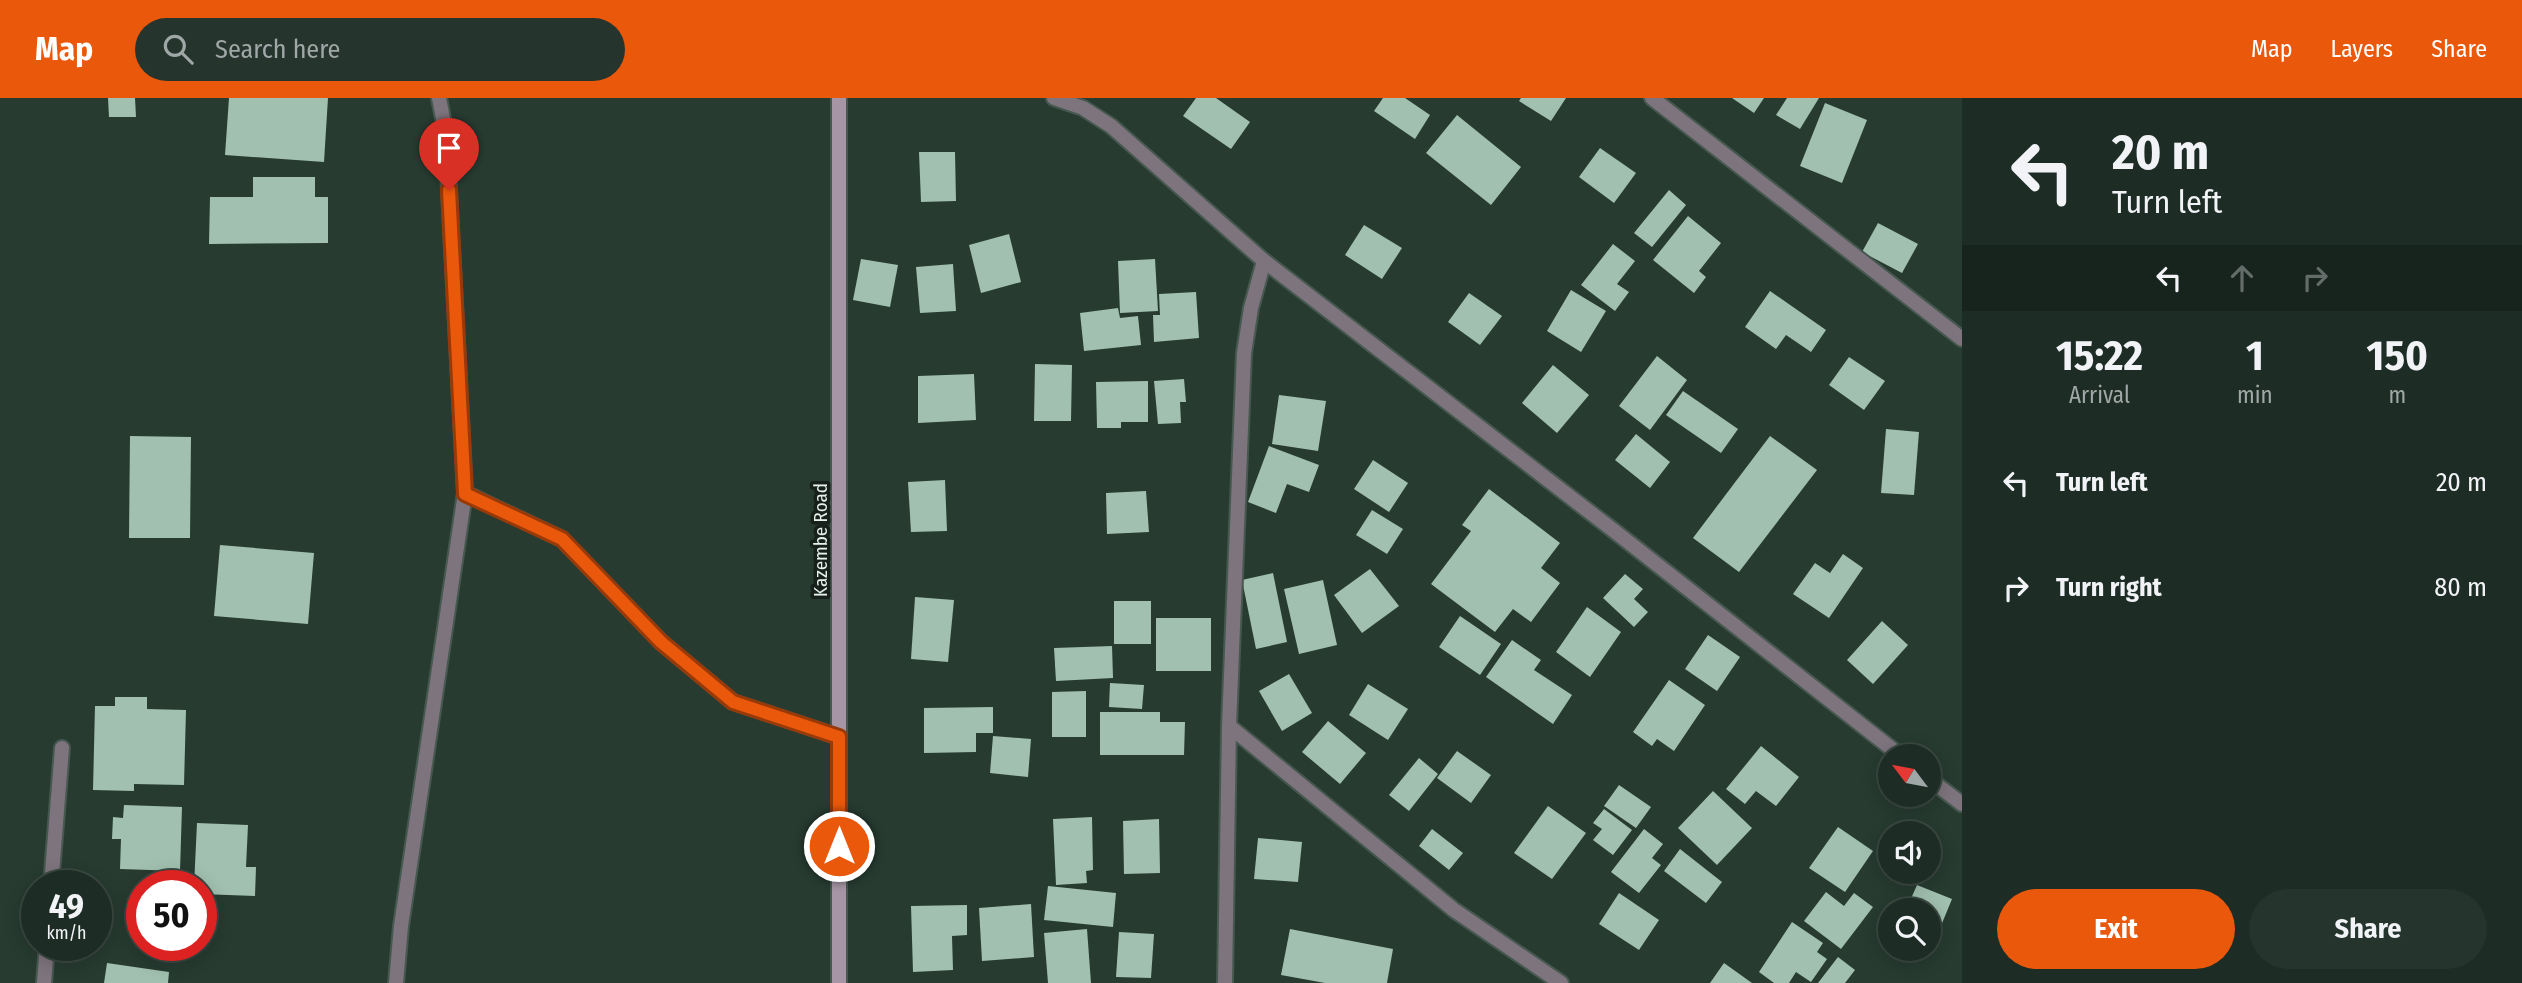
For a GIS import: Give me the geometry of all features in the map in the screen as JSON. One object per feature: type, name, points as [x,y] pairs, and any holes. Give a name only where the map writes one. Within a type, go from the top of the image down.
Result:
[{"type":"main road","name":"Kazembe Road","points":[[839,98],[839,983]]},
{"type":"street","points":[[396,983],[401,926],[465,494],[446,134],[439,98]]},
{"type":"street","points":[[1054,98],[1083,108],[1111,125],[1264,261],[1886,744]]},
{"type":"street","points":[[1652,98],[1962,339]]},
{"type":"street","points":[[1225,983],[1229,726],[1244,353],[1246,332],[1264,261]]},
{"type":"street","points":[[465,494],[562,539],[661,642],[733,702],[839,737]]},
{"type":"street","points":[[1229,726],[1454,910],[1561,983]]},
{"type":"street","points":[[52,870],[62,748]]},
{"type":"street","points":[[1941,788],[1962,804]]},
{"type":"street","points":[[44,983],[46,961]]},
{"type":"building","points":[[108,98],[135,98],[136,117],[109,117]]},
{"type":"building","points":[[229,98],[328,98],[324,162],[225,155]]},
{"type":"building","points":[[1196,98],[1216,98],[1250,122],[1231,149],[1183,116]]},
{"type":"building","points":[[1383,98],[1405,98],[1430,115],[1415,139],[1374,111]]},
{"type":"building","points":[[1521,98],[1566,98],[1551,121],[1519,101]]},
{"type":"building","points":[[1732,98],[1764,98],[1754,113]]},
{"type":"building","points":[[1787,98],[1819,98],[1800,129],[1776,115]]},
{"type":"building","points":[[1825,103],[1867,120],[1842,183],[1800,166]]},
{"type":"building","points":[[1457,115],[1521,167],[1491,205],[1426,153]]},
{"type":"building","points":[[1600,148],[1636,173],[1614,203],[1579,177]]},
{"type":"building","points":[[919,152],[955,152],[956,201],[921,202]]},
{"type":"building","points":[[253,177],[315,177],[315,197],[328,197],[328,243],[209,244],[210,197],[253,197]]},
{"type":"building","points":[[1669,190],[1686,205],[1652,247],[1634,233]]},
{"type":"building","points":[[1688,216],[1721,243],[1699,271],[1706,277],[1694,293],[1653,260]]},
{"type":"building","points":[[1878,223],[1918,244],[1902,273],[1862,252]]},
{"type":"building","points":[[1364,225],[1402,248],[1382,279],[1345,255]]},
{"type":"building","points":[[1009,234],[1021,282],[981,293],[969,245]]},
{"type":"building","points":[[1613,244],[1635,261],[1617,284],[1629,292],[1615,311],[1581,285]]},
{"type":"building","points":[[861,259],[898,265],[890,307],[853,300]]},
{"type":"building","points":[[1155,259],[1158,311],[1120,313],[1118,261]]},
{"type":"building","points":[[953,264],[956,311],[920,313],[916,267]]},
{"type":"building","points":[[1571,290],[1606,311],[1581,352],[1547,331]]},
{"type":"building","points":[[1770,291],[1826,330],[1811,352],[1786,335],[1776,349],[1745,327]]},
{"type":"building","points":[[1196,292],[1199,338],[1154,342],[1153,315],[1160,315],[1159,294]]},
{"type":"building","points":[[1469,293],[1502,316],[1480,345],[1448,322]]},
{"type":"building","points":[[1118,308],[1120,318],[1138,316],[1141,345],[1084,351],[1080,313]]},
{"type":"building","points":[[1657,356],[1687,380],[1650,430],[1619,406]]},
{"type":"building","points":[[1849,357],[1885,381],[1864,410],[1829,385]]},
{"type":"building","points":[[1035,364],[1072,365],[1071,421],[1034,421]]},
{"type":"building","points":[[1553,365],[1589,395],[1557,433],[1522,403]]},
{"type":"building","points":[[974,374],[976,420],[918,423],[918,376]]},
{"type":"building","points":[[1184,379],[1186,402],[1180,402],[1181,423],[1158,424],[1154,381]]},
{"type":"building","points":[[1148,381],[1148,422],[1121,422],[1121,428],[1097,428],[1096,382]]},
{"type":"building","points":[[1683,391],[1738,429],[1721,453],[1666,415]]},
{"type":"building","points":[[1279,395],[1326,401],[1318,451],[1272,444]]},
{"type":"building","points":[[1886,429],[1919,432],[1914,495],[1881,493]]},
{"type":"building","points":[[1636,434],[1670,462],[1650,488],[1615,460]]},
{"type":"building","points":[[130,436],[191,437],[190,538],[129,538]]},
{"type":"building","points":[[1770,436],[1817,470],[1739,572],[1693,538]]},
{"type":"building","points":[[1269,446],[1319,465],[1309,492],[1287,484],[1276,513],[1248,502]]},
{"type":"building","points":[[1373,460],[1408,483],[1389,512],[1354,489]]},
{"type":"building","points":[[945,480],[947,531],[911,532],[908,482]]},
{"type":"building","points":[[1489,489],[1560,543],[1541,568],[1560,583],[1531,622],[1513,609],[1495,632],[1431,584],[1471,531],[1462,525]]},
{"type":"building","points":[[1146,491],[1149,532],[1107,534],[1106,493]]},
{"type":"building","points":[[1372,510],[1403,529],[1387,554],[1356,535]]},
{"type":"building","points":[[220,545],[314,553],[308,624],[214,616]]},
{"type":"building","points":[[1843,554],[1863,568],[1829,618],[1793,594],[1815,563],[1830,573]]},
{"type":"building","points":[[1370,569],[1399,606],[1362,633],[1334,595]]},
{"type":"building","points":[[1273,573],[1287,642],[1256,649],[1242,580]]},
{"type":"building","points":[[1625,574],[1643,589],[1634,599],[1648,612],[1634,627],[1603,598]]},
{"type":"building","points":[[1323,580],[1337,645],[1299,654],[1284,589]]},
{"type":"building","points":[[915,597],[954,600],[948,662],[911,659]]},
{"type":"building","points":[[1114,601],[1151,601],[1151,644],[1114,644]]},
{"type":"building","points":[[1587,607],[1621,632],[1590,677],[1556,652]]},
{"type":"building","points":[[1460,616],[1501,644],[1480,675],[1439,647]]},
{"type":"building","points":[[1156,618],[1211,618],[1211,671],[1156,671]]},
{"type":"building","points":[[1882,621],[1908,645],[1873,684],[1847,660]]},
{"type":"building","points":[[1708,635],[1740,657],[1717,691],[1685,669]]},
{"type":"building","points":[[1512,640],[1541,660],[1534,670],[1572,695],[1553,724],[1486,677]]},
{"type":"building","points":[[1112,646],[1113,678],[1056,681],[1054,648]]},
{"type":"building","points":[[1289,674],[1312,713],[1282,731],[1259,691]]},
{"type":"building","points":[[1669,680],[1705,705],[1674,751],[1657,739],[1652,746],[1633,732]]},
{"type":"building","points":[[1110,683],[1144,685],[1142,709],[1109,707]]},
{"type":"building","points":[[1368,684],[1408,709],[1388,740],[1349,715]]},
{"type":"building","points":[[1086,691],[1086,737],[1052,737],[1052,692]]},
{"type":"building","points":[[115,697],[147,697],[147,709],[186,710],[184,785],[134,784],[134,791],[93,790],[95,706],[115,706]]},
{"type":"building","points":[[993,707],[993,733],[976,733],[976,752],[924,753],[924,708]]},
{"type":"building","points":[[1100,712],[1160,712],[1160,722],[1185,722],[1184,755],[1100,755]]},
{"type":"building","points":[[1328,721],[1366,753],[1340,784],[1302,752]]},
{"type":"building","points":[[993,736],[1031,739],[1028,777],[990,773]]},
{"type":"building","points":[[1761,746],[1799,777],[1776,806],[1756,791],[1745,804],[1726,789]]},
{"type":"building","points":[[1457,751],[1491,775],[1471,803],[1437,778]]},
{"type":"building","points":[[1419,758],[1438,774],[1409,811],[1389,795]]},
{"type":"building","points":[[1619,785],[1651,807],[1636,828],[1604,806]]},
{"type":"building","points":[[1713,791],[1752,828],[1717,865],[1678,828]]},
{"type":"building","points":[[124,805],[182,807],[180,870],[120,869],[121,839],[112,839],[113,817],[123,818]]},
{"type":"building","points":[[1548,806],[1586,833],[1552,879],[1514,853]]},
{"type":"building","points":[[1604,809],[1632,830],[1613,855],[1593,840],[1602,829],[1593,823]]},
{"type":"building","points":[[1092,817],[1093,870],[1086,871],[1087,883],[1056,885],[1053,819]]},
{"type":"building","points":[[1159,819],[1160,873],[1124,874],[1123,821]]},
{"type":"building","points":[[197,823],[248,825],[246,867],[256,867],[255,896],[217,895],[217,870],[195,870]]},
{"type":"building","points":[[1838,827],[1873,851],[1845,892],[1809,868]]},
{"type":"building","points":[[1432,829],[1463,853],[1449,870],[1419,846]]},
{"type":"building","points":[[1644,829],[1663,844],[1652,858],[1661,865],[1639,893],[1611,872]]},
{"type":"building","points":[[1258,838],[1302,842],[1298,882],[1254,879]]},
{"type":"building","points":[[1680,849],[1722,882],[1706,903],[1664,871]]},
{"type":"building","points":[[1917,885],[1952,899],[1941,926],[1941,898],[1911,898]]},
{"type":"building","points":[[1048,886],[1116,893],[1113,927],[1044,920]]},
{"type":"building","points":[[1826,892],[1844,906],[1854,893],[1873,907],[1841,949],[1804,921]]},
{"type":"building","points":[[1619,893],[1659,920],[1639,950],[1599,924]]},
{"type":"building","points":[[1031,904],[1034,957],[982,961],[979,908]]},
{"type":"building","points":[[967,905],[967,935],[952,936],[953,970],[913,972],[911,906]]},
{"type":"building","points":[[1792,922],[1823,943],[1817,952],[1827,959],[1811,982],[1796,972],[1789,983],[1774,983],[1759,972]]},
{"type":"building","points":[[1087,929],[1091,983],[1048,983],[1044,933]]},
{"type":"building","points":[[1290,929],[1393,949],[1387,983],[1325,983],[1281,975]]},
{"type":"building","points":[[1119,932],[1154,934],[1151,978],[1116,977]]},
{"type":"building","points":[[1838,957],[1855,970],[1845,983],[1818,983]]},
{"type":"building","points":[[107,963],[169,972],[168,983],[104,983]]},
{"type":"building","points":[[1724,963],[1752,983],[1710,983]]},
{"type":"route","points":[[449,190],[465,494],[562,539],[661,642],[733,702],[839,737],[839,846]]}]
